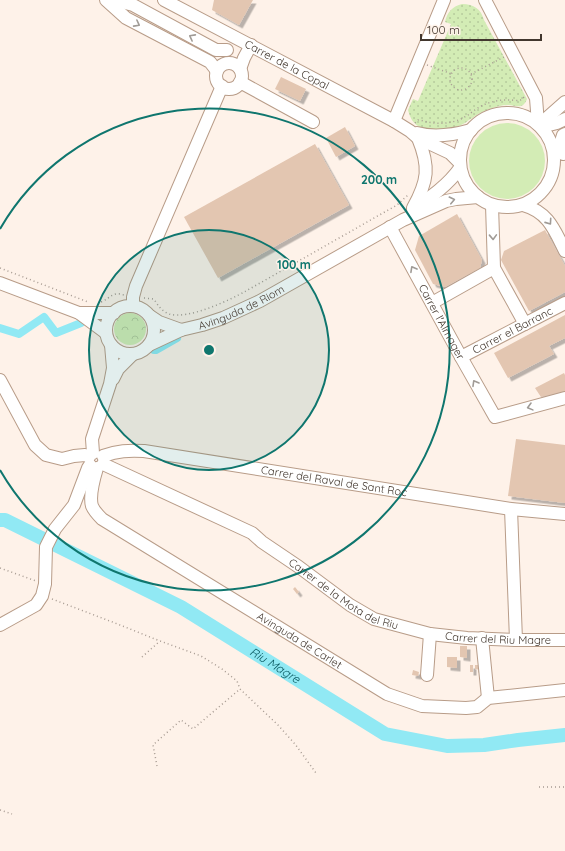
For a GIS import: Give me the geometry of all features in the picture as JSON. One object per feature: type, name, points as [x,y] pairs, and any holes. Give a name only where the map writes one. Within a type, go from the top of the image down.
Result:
[{"type":"street","points":[[106,0],[126,18],[210,62],[221,67],[230,63],[238,66],[240,75],[313,122]]},
{"type":"street","points":[[114,0],[133,6],[216,50],[227,50]]},
{"type":"street","name":"Carrer de la Copal","points":[[164,0],[394,121],[414,134],[450,153],[460,165]]},
{"type":"street","points":[[394,121],[444,0]]},
{"type":"street","points":[[490,3],[513,53],[528,92],[531,104],[528,110],[521,115]]},
{"type":"street","points":[[235,37],[227,50],[217,80],[222,86],[226,88],[234,87],[240,75],[244,58],[251,45]]},
{"type":"street","points":[[0,625],[36,605],[44,590],[46,547],[53,533],[74,505],[88,468],[96,461],[92,438],[114,368],[111,345],[106,332],[109,318],[119,308],[126,306],[133,301],[136,286],[222,86]]},
{"type":"street","points":[[528,92],[536,98],[540,126]]},
{"type":"street","points":[[540,126],[565,102]]},
{"type":"street","points":[[559,152],[540,126],[533,120],[521,115],[503,113],[481,121],[471,130],[462,145],[460,165],[466,184],[471,191],[484,202],[492,205],[508,207],[523,205],[531,201],[544,190],[554,167],[554,158],[559,152],[564,134]]},
{"type":"street","points":[[540,126],[557,123],[565,119]]},
{"type":"street","name":"Carrer de la Copal","points":[[414,134],[440,136],[471,130]]},
{"type":"street","points":[[412,210],[423,188],[426,172],[424,156],[414,134]]},
{"type":"street","name":"Avinguda de Riom","points":[[403,220],[412,210],[442,189],[455,175],[460,165]]},
{"type":"street","name":"Avinguda de Riom","points":[[149,345],[181,330],[223,318],[242,310],[403,220],[446,201],[467,197],[478,197]]},
{"type":"street","points":[[492,205],[494,268],[525,324]]},
{"type":"street","points":[[523,205],[533,208],[547,218],[565,251]]},
{"type":"street","name":"Carrer l'Almager","points":[[390,227],[495,417],[565,398]]},
{"type":"street","points":[[432,303],[494,268]]},
{"type":"street","points":[[0,283],[78,313],[106,332]]},
{"type":"street","points":[[111,345],[118,351],[125,354],[133,354],[145,349],[153,338],[153,323],[150,316],[133,301]]},
{"type":"street","name":"Carrer el Barranc","points":[[461,357],[565,303]]},
{"type":"street","points":[[78,313],[114,313]]},
{"type":"street","points":[[150,316],[159,322],[181,330]]},
{"type":"street","points":[[110,384],[118,369],[133,354]]},
{"type":"street","name":"Carrer del Raval de Sant Roc","points":[[0,380],[35,445],[46,455],[62,459],[85,455],[96,461],[113,453],[122,451],[144,451],[511,509],[565,514]]},
{"type":"street","name":"Carrer de la Mota del Riu","points":[[96,461],[105,474],[247,540],[262,542],[299,567],[350,605],[374,619],[430,634]]},
{"type":"street","name":"Avinguda de Carlet","points":[[96,461],[91,500],[92,506],[96,513],[102,519],[387,694],[422,706],[457,708],[477,707],[488,698],[565,690]]},
{"type":"street","points":[[511,509],[516,640]]},
{"type":"street","points":[[427,675],[430,634]]},
{"type":"street","name":"Carrer del Riu Magre","points":[[430,634],[467,638],[565,640]]},
{"type":"street","points":[[482,638],[488,698]]},
{"type":"path","points":[[470,74],[513,53]]},
{"type":"path","points":[[419,63],[452,74]]},
{"type":"path","points":[[460,69],[468,71],[472,80],[469,87],[460,90],[454,87],[451,84],[450,78],[452,74],[454,71],[460,69]]},
{"type":"path","points":[[414,134],[418,120],[437,124],[452,122],[463,118],[485,104],[498,100],[518,101],[528,92]]},
{"type":"path","points":[[99,303],[115,293],[121,294],[133,301],[154,299],[160,308],[170,314],[180,315],[221,303],[246,291],[398,206],[408,195]]},
{"type":"path","points":[[0,268],[90,303]]},
{"type":"path","points":[[0,568],[115,623],[201,656],[222,669],[237,681],[240,689],[278,725],[295,744],[316,773]]},
{"type":"path","points":[[142,657],[160,641]]},
{"type":"path","points":[[157,766],[153,745],[181,720],[193,730],[240,689]]},
{"type":"path","points":[[539,787],[565,786]]},
{"type":"path","points":[[0,810],[12,814]]},
{"type":"green space","points":[[462,4],[473,6],[479,10],[527,99],[521,106],[506,105],[495,107],[481,113],[464,124],[453,128],[434,130],[422,128],[413,121],[408,110],[413,99],[418,101],[451,24],[445,22],[447,15],[453,8]]},
{"type":"green space","points":[[507,123],[521,126],[534,134],[542,147],[545,161],[542,175],[534,188],[521,196],[507,199],[493,196],[480,188],[472,175],[469,161],[472,147],[480,134],[493,126]]},
{"type":"green space","points":[[130,313],[136,314],[143,320],[146,329],[145,335],[139,342],[130,345],[124,344],[117,338],[114,329],[115,323],[121,316]]},
{"type":"building","points":[[214,0],[253,0],[239,25],[212,10]]},
{"type":"building","points":[[281,77],[306,89],[300,101],[275,89]]},
{"type":"building","points":[[345,127],[355,146],[336,157],[326,138]]},
{"type":"building","points":[[315,144],[349,205],[218,278],[184,217]]},
{"type":"building","points":[[457,214],[482,260],[480,268],[445,287],[433,284],[415,250],[419,236]]},
{"type":"building","points":[[545,230],[565,266],[565,292],[529,311],[501,260],[504,251]]},
{"type":"building","points":[[565,315],[565,338],[549,346],[554,354],[508,378],[494,353]]},
{"type":"building","points":[[564,373],[565,391],[541,397],[535,388]]},
{"type":"building","points":[[516,439],[565,445],[565,503],[508,496]]},
{"type":"building","points":[[295,587],[299,592],[297,594],[293,589]]},
{"type":"building","points":[[460,646],[467,646],[467,658],[460,657]]},
{"type":"building","points":[[447,657],[457,657],[457,668],[447,667]]},
{"type":"building","points":[[470,665],[473,665],[473,672],[470,672]]},
{"type":"building","points":[[475,665],[481,665],[481,670],[475,669]]},
{"type":"building","points":[[413,670],[419,672],[418,676],[412,675]]},
{"type":"waterway","points":[[0,328],[19,334],[44,317],[56,333],[81,323]]},
{"type":"waterway","points":[[154,350],[177,338]]},
{"type":"waterway","name":"Riu Magre","points":[[0,520],[5,520],[181,607],[385,734],[447,746],[484,745],[565,735]]}]
